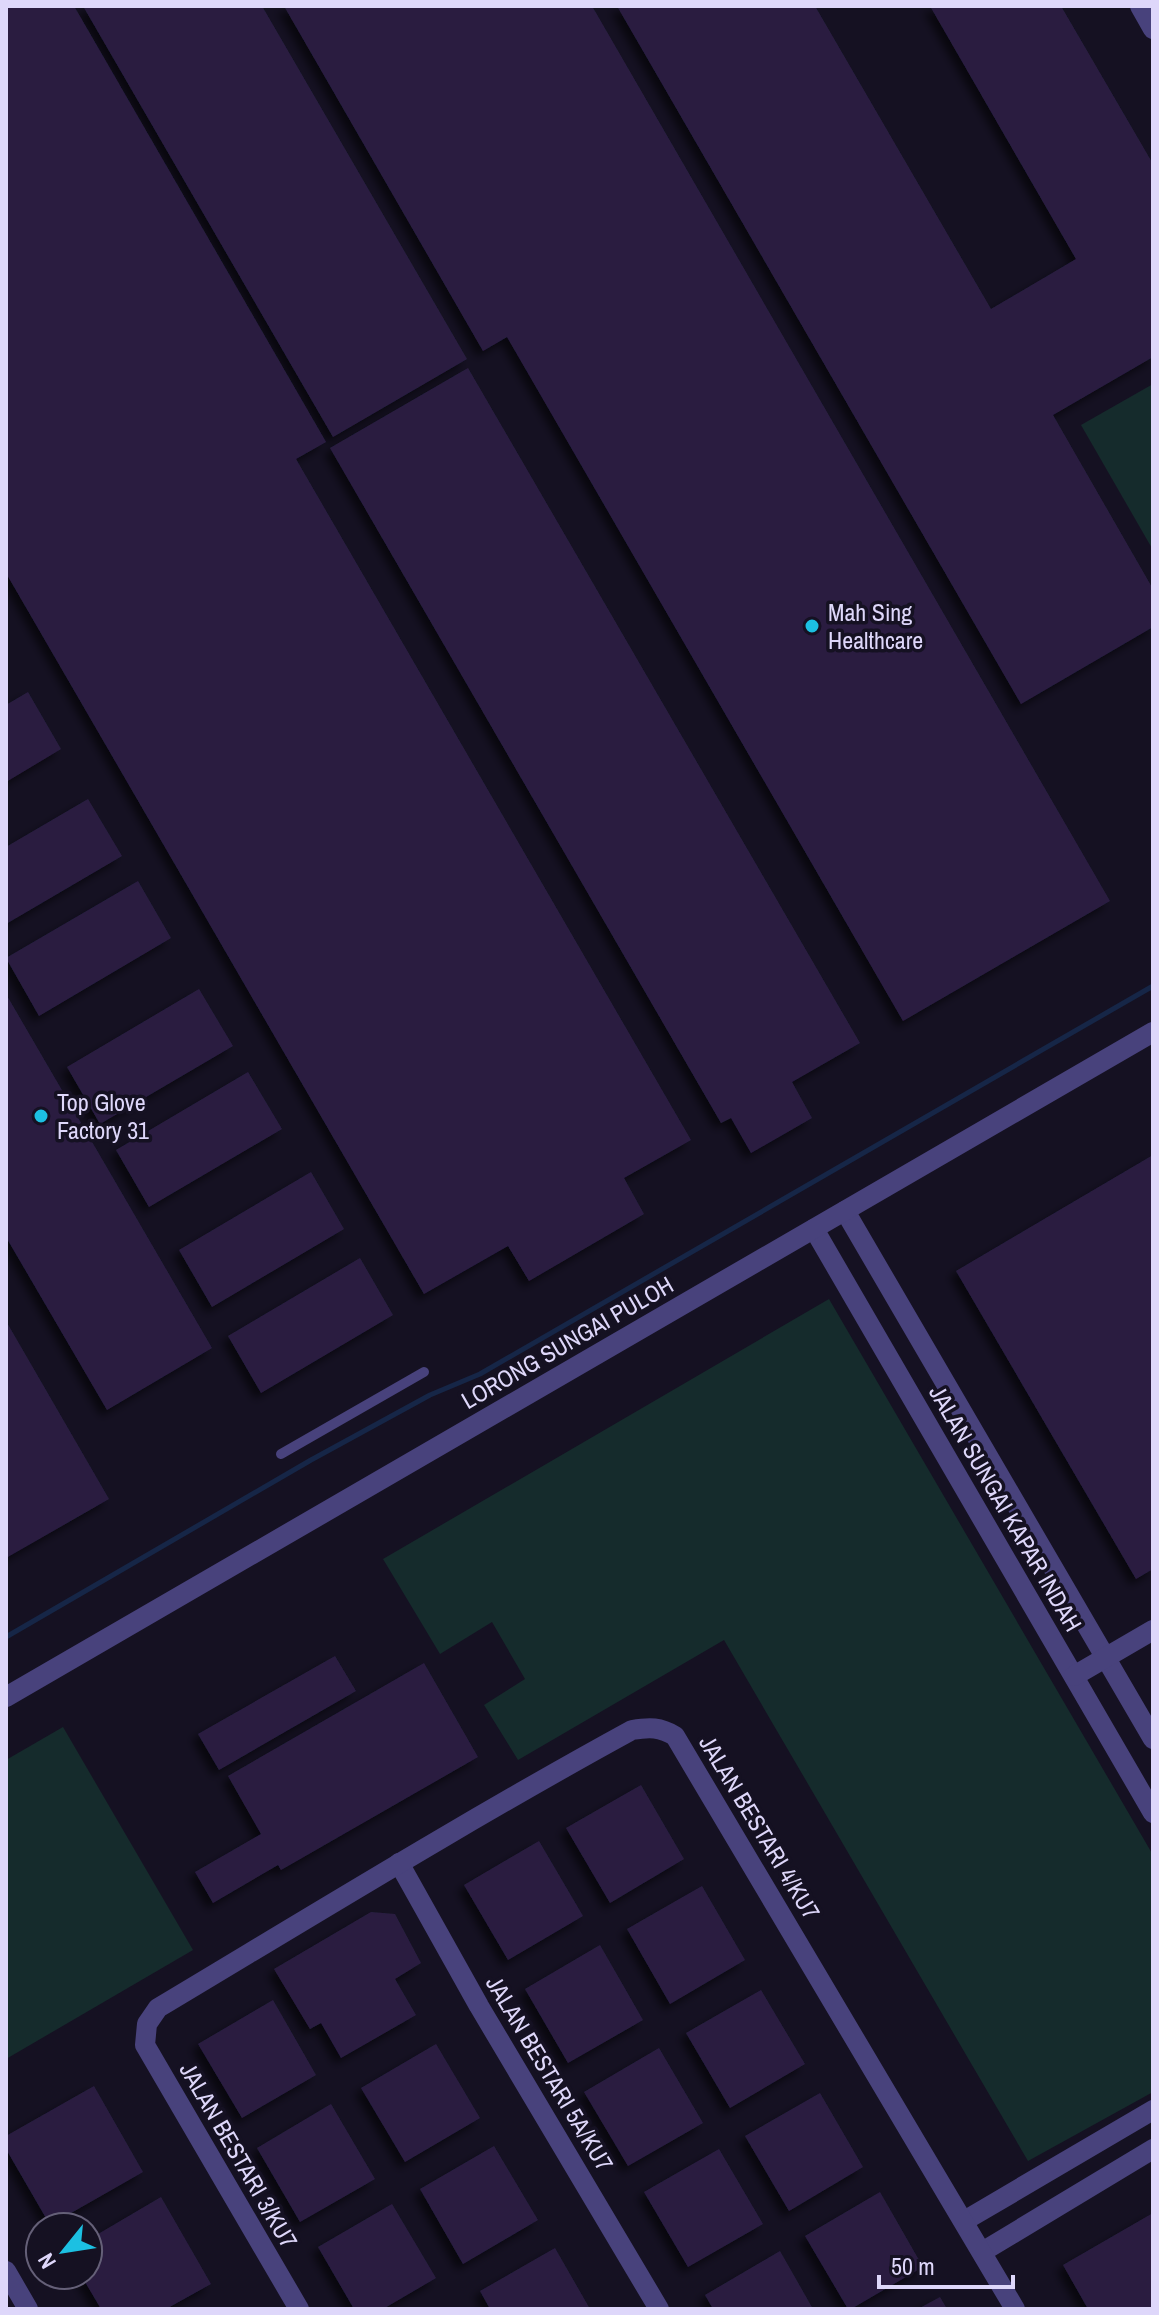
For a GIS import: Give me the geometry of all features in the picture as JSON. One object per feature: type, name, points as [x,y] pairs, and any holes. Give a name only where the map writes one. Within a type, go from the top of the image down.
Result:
[{"type":"street","points":[[1140,6],[1153,29]]},
{"type":"street","name":"LORONG SUNGAI PULOH","points":[[6,1697],[1153,1032]]},
{"type":"street","name":"JALAN SUNGAI KAPAR INDAH","points":[[845,1211],[1153,1739]]},
{"type":"street","name":"JALAN SUNGAI KAPAR INDAH","points":[[814,1229],[1153,1813]]},
{"type":"street","points":[[1074,1676],[1153,1630]]},
{"type":"street","name":"JALAN BESTARI 4/KU7","points":[[147,2024],[158,2008],[527,1788],[632,1730],[661,1728],[675,1736],[1015,2309]]},
{"type":"street","name":"JALAN BESTARI 5A/KU7","points":[[399,1863],[494,2032],[659,2309]]},
{"type":"street","name":"JALAN BESTARI 3/KU7","points":[[147,2024],[145,2045],[299,2309]]},
{"type":"street","points":[[964,2221],[1153,2110]]},
{"type":"street","points":[[982,2252],[1153,2149]]},
{"type":"street","points":[[6,2271],[28,2309]]},
{"type":"lane","points":[[281,1454],[424,1372]]},
{"type":"green space","points":[[1153,384],[1153,550],[1081,425]]},
{"type":"green space","points":[[829,1299],[1153,1855],[1153,2092],[1028,2161],[724,1640],[518,1760],[484,1705],[525,1679],[492,1622],[440,1654],[383,1559]]},
{"type":"green space","points":[[63,1727],[193,1950],[6,2059],[6,1760]]},
{"type":"building","points":[[6,6],[74,6],[326,442],[296,459],[691,1140],[624,1178],[644,1214],[529,1281],[508,1246],[424,1294],[6,573]]},
{"type":"building","points":[[83,6],[262,6],[467,359],[333,437]]},
{"type":"building","name":"Mah Sing Healthcare","points":[[284,6],[592,6],[1110,901],[903,1021],[507,337],[483,351]]},
{"type":"building","points":[[617,6],[815,6],[991,309],[1076,259],[930,6],[1061,6],[1153,164],[1153,357],[1053,415],[1153,589],[1153,627],[1021,704]]},
{"type":"building","points":[[468,368],[860,1043],[792,1082],[812,1118],[751,1153],[731,1118],[721,1123],[330,448]]},
{"type":"building","points":[[28,692],[61,749],[6,782],[6,705]]},
{"type":"building","points":[[88,799],[122,856],[6,924],[6,847]]},
{"type":"building","points":[[138,881],[171,938],[39,1016],[6,958]]},
{"type":"building","points":[[199,989],[233,1046],[100,1124],[67,1067]]},
{"type":"building","name":"Top Glove Factory 31","points":[[6,994],[212,1348],[107,1410],[6,1237]]},
{"type":"building","points":[[248,1072],[282,1129],[149,1207],[116,1150]]},
{"type":"building","points":[[1153,1155],[1153,1569],[1136,1579],[956,1271]]},
{"type":"building","points":[[311,1172],[344,1229],[212,1307],[179,1250]]},
{"type":"building","points":[[360,1258],[393,1315],[261,1393],[228,1336]]},
{"type":"building","points":[[6,1321],[109,1499],[6,1558]]},
{"type":"building","points":[[335,1656],[356,1691],[219,1770],[198,1734]]},
{"type":"building","points":[[424,1663],[478,1757],[281,1870],[278,1865],[213,1903],[195,1872],[261,1834],[228,1776]]},
{"type":"building","points":[[641,1785],[684,1859],[610,1903],[566,1828]]},
{"type":"building","points":[[539,1841],[583,1916],[508,1960],[464,1885]]},
{"type":"building","points":[[702,1886],[745,1960],[670,2004],[627,1929]]},
{"type":"building","points":[[371,1912],[395,1914],[421,1963],[395,1979],[416,2015],[341,2058],[321,2023],[310,2029],[274,1969]]},
{"type":"building","points":[[600,1945],[643,2020],[568,2063],[525,1989]]},
{"type":"building","points":[[761,1990],[805,2064],[730,2108],[686,2033]]},
{"type":"building","points":[[273,2000],[316,2075],[242,2118],[198,2044]]},
{"type":"building","points":[[436,2044],[480,2118],[405,2162],[361,2088]]},
{"type":"building","points":[[659,2048],[703,2123],[628,2166],[584,2092]]},
{"type":"building","points":[[94,2086],[143,2172],[75,2211],[42,2211],[6,2149],[6,2136]]},
{"type":"building","points":[[820,2093],[863,2167],[789,2211],[745,2136]]},
{"type":"building","points":[[331,2104],[375,2179],[300,2222],[257,2148]]},
{"type":"building","points":[[494,2146],[538,2220],[463,2264],[420,2189]]},
{"type":"building","points":[[719,2149],[763,2224],[688,2267],[644,2192]]},
{"type":"building","points":[[880,2192],[923,2267],[848,2309],[805,2236]]},
{"type":"building","points":[[161,2197],[211,2284],[166,2309],[101,2309],[90,2291],[104,2291],[104,2231]]},
{"type":"building","points":[[392,2204],[436,2278],[383,2309],[354,2309],[318,2247]]},
{"type":"building","points":[[1153,2213],[1153,2309],[1088,2309],[1063,2265]]},
{"type":"building","points":[[555,2248],[590,2309],[490,2309],[480,2291]]},
{"type":"building","points":[[780,2251],[813,2309],[713,2309],[705,2295]]},
{"type":"building","points":[[940,2297],[947,2309],[918,2309]]},
{"type":"waterway","points":[[6,1637],[311,1460],[430,1395],[480,1374],[1153,986]]},
{"type":"place","name":"Mah Sing Healthcare","points":[[812,626]]},
{"type":"place","name":"Top Glove Factory 31","points":[[41,1116]]}]
